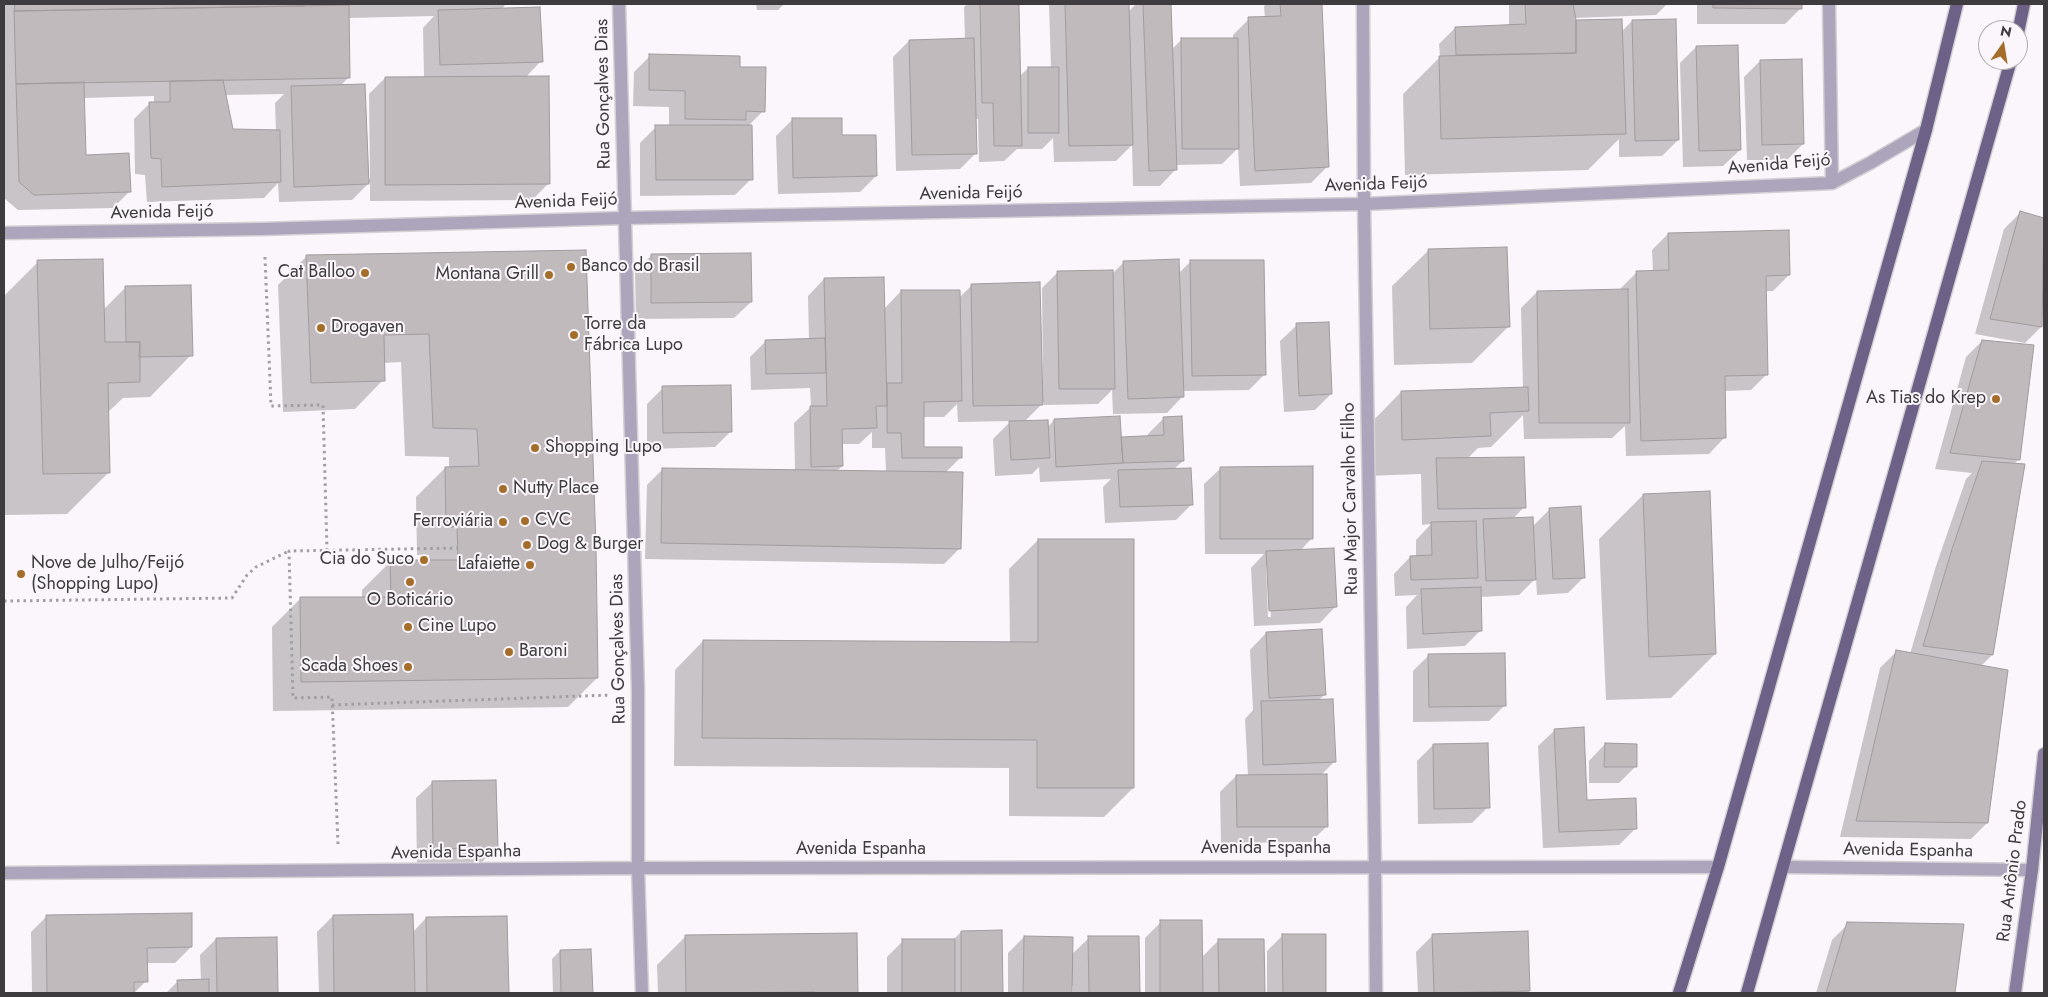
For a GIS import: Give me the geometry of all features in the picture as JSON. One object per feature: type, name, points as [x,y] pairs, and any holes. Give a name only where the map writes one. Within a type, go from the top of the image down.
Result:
[{"type":"main road","points":[[1679,993],[1718,867],[1926,130],[1957,4]]},
{"type":"main road","points":[[2021,20],[2024,4]]},
{"type":"main road","points":[[1748,993],[2008,70]]},
{"type":"main road","name":"Rua Antônio Prado","points":[[2015,993],[2032,870],[2044,754]]},
{"type":"street","name":"Rua Gonçalves Dias","points":[[619,4],[638,691],[638,868],[642,993]]},
{"type":"street","name":"Rua Major Carvalho Filho","points":[[1363,4],[1364,204],[1376,993]]},
{"type":"street","points":[[1829,4],[1832,182]]},
{"type":"street","name":"Avenida Feijó","points":[[4,232],[262,229],[624,218],[1364,204],[1832,182],[1870,164],[1926,130]]},
{"type":"street","name":"Avenida Espanha","points":[[4,874],[638,868],[1718,867]]},
{"type":"street","name":"Avenida Espanha","points":[[1784,867],[2032,870]]},
{"type":"path","points":[[262,229],[272,406],[322,405],[327,550]]},
{"type":"path","points":[[4,601],[232,598],[247,575],[256,567],[289,551],[458,548]]},
{"type":"path","points":[[289,551],[293,698],[332,697],[339,872]]},
{"type":"path","points":[[332,705],[598,696],[638,691]]},
{"type":"building","points":[[15,4],[305,4],[305,6],[14,11]]},
{"type":"building","points":[[980,4],[1019,4],[1022,146],[994,146],[993,103],[982,103]]},
{"type":"building","points":[[1065,4],[1129,4],[1133,145],[1069,146]]},
{"type":"building","points":[[1143,4],[1171,4],[1177,170],[1149,171]]},
{"type":"building","points":[[1280,4],[1322,4],[1329,167],[1255,171],[1248,17],[1281,16]]},
{"type":"building","points":[[1525,4],[1573,4],[1576,20],[1576,53],[1456,55],[1455,27],[1526,24]]},
{"type":"building","points":[[1713,4],[1802,4],[1802,9],[1713,8]]},
{"type":"building","points":[[349,5],[350,78],[16,84],[14,11]]},
{"type":"building","points":[[540,7],[543,62],[440,65],[438,10]]},
{"type":"building","points":[[1622,19],[1626,134],[1441,139],[1439,56],[1576,53],[1576,20]]},
{"type":"building","points":[[1676,19],[1679,140],[1635,141],[1632,20]]},
{"type":"building","points":[[974,38],[977,154],[912,155],[909,40]]},
{"type":"building","points":[[1181,38],[1238,38],[1239,149],[1182,149]]},
{"type":"building","points":[[1738,45],[1741,150],[1699,151],[1696,46]]},
{"type":"building","points":[[649,54],[740,56],[740,67],[766,67],[765,112],[746,111],[746,120],[685,119],[685,91],[649,90]]},
{"type":"building","points":[[1802,59],[1804,144],[1762,145],[1760,60]]},
{"type":"building","points":[[1028,67],[1059,67],[1059,133],[1028,133]]},
{"type":"building","points":[[549,76],[550,184],[385,185],[385,77]]},
{"type":"building","points":[[223,80],[233,129],[280,130],[281,182],[162,187],[161,159],[151,158],[149,102],[170,102],[170,81]]},
{"type":"building","points":[[84,82],[86,155],[129,153],[131,192],[34,195],[19,182],[16,84]]},
{"type":"building","points":[[365,84],[369,184],[294,187],[291,86]]},
{"type":"building","points":[[792,118],[842,118],[842,135],[876,135],[877,176],[793,178]]},
{"type":"building","points":[[655,125],[752,125],[753,180],[656,180]]},
{"type":"building","points":[[2020,211],[2044,218],[2042,327],[1990,319]]},
{"type":"building","points":[[1789,230],[1790,275],[1766,276],[1768,375],[1725,376],[1726,438],[1641,441],[1636,271],[1669,270],[1668,233]]},
{"type":"building","points":[[1507,247],[1510,327],[1430,329],[1428,249]]},
{"type":"building","name":"Shopping Lupo","points":[[586,250],[596,547],[598,678],[301,682],[300,597],[391,597],[390,560],[458,560],[457,527],[446,527],[445,467],[479,466],[477,429],[433,428],[429,334],[384,335],[385,381],[311,383],[306,255]]},
{"type":"building","points":[[751,253],[752,302],[651,303],[651,254]]},
{"type":"building","points":[[103,259],[105,342],[140,342],[140,382],[108,383],[110,473],[43,474],[37,260]]},
{"type":"building","points":[[1179,259],[1184,397],[1128,399],[1123,261]]},
{"type":"building","points":[[1190,260],[1264,260],[1266,375],[1192,376]]},
{"type":"building","points":[[1113,270],[1115,389],[1059,389],[1057,271]]},
{"type":"building","points":[[884,277],[887,406],[876,406],[877,428],[842,429],[843,466],[811,467],[810,406],[827,406],[824,278]]},
{"type":"building","points":[[1040,282],[1043,405],[973,406],[971,284]]},
{"type":"building","points":[[191,285],[193,356],[139,357],[140,342],[126,342],[125,286]]},
{"type":"building","points":[[1628,289],[1630,423],[1539,423],[1537,291]]},
{"type":"building","points":[[901,290],[960,290],[962,401],[924,402],[924,447],[962,447],[962,458],[902,458],[901,433],[887,433],[887,383],[902,383]]},
{"type":"building","points":[[1329,322],[1332,394],[1299,396],[1296,323]]},
{"type":"building","points":[[825,338],[826,373],[766,374],[765,340]]},
{"type":"building","name":"As Tias do Krep","points":[[1982,340],[2034,345],[2020,460],[1950,453]]},
{"type":"building","points":[[731,385],[732,432],[663,433],[662,386]]},
{"type":"building","points":[[1528,387],[1529,411],[1490,413],[1491,436],[1402,440],[1401,391]]},
{"type":"building","points":[[1120,416],[1123,463],[1056,467],[1054,419]]},
{"type":"building","points":[[1182,416],[1184,461],[1123,463],[1121,437],[1164,435],[1163,417]]},
{"type":"building","points":[[1048,420],[1050,458],[1011,460],[1009,421]]},
{"type":"building","points":[[1524,457],[1526,508],[1438,509],[1436,458]]},
{"type":"building","points":[[1982,461],[2025,464],[1993,655],[1923,646],[1952,549]]},
{"type":"building","points":[[1313,466],[1313,539],[1220,539],[1220,467]]},
{"type":"building","points":[[662,468],[963,472],[961,549],[661,543]]},
{"type":"building","points":[[1191,468],[1193,505],[1120,507],[1118,470]]},
{"type":"building","points":[[1710,491],[1716,654],[1649,657],[1643,494]]},
{"type":"building","points":[[1581,506],[1585,578],[1553,579],[1549,508]]},
{"type":"building","points":[[1533,517],[1536,580],[1486,581],[1483,519]]},
{"type":"building","points":[[1476,521],[1478,578],[1411,580],[1410,556],[1432,555],[1431,522]]},
{"type":"building","points":[[1038,539],[1134,539],[1134,788],[1037,788],[1037,740],[702,738],[703,640],[1038,642]]},
{"type":"building","points":[[1334,548],[1337,607],[1269,611],[1266,551]]},
{"type":"building","points":[[1481,587],[1482,631],[1423,634],[1421,589]]},
{"type":"building","points":[[1322,629],[1326,695],[1269,698],[1266,632]]},
{"type":"building","points":[[1896,650],[2008,670],[1988,823],[1856,821]]},
{"type":"building","points":[[1505,653],[1506,706],[1429,707],[1428,654]]},
{"type":"building","points":[[1333,699],[1336,762],[1263,765],[1261,701]]},
{"type":"building","points":[[1584,727],[1587,800],[1636,798],[1637,829],[1559,832],[1554,729]]},
{"type":"building","points":[[1488,743],[1490,808],[1434,809],[1433,744]]},
{"type":"building","points":[[1605,743],[1637,744],[1637,767],[1604,767]]},
{"type":"building","points":[[1327,774],[1328,827],[1237,827],[1236,775]]},
{"type":"building","points":[[496,780],[498,848],[433,849],[432,781]]},
{"type":"building","points":[[192,913],[192,947],[147,948],[148,982],[134,982],[134,993],[47,993],[46,915]]},
{"type":"building","points":[[413,914],[415,993],[334,993],[333,915]]},
{"type":"building","points":[[507,916],[509,993],[427,993],[426,917]]},
{"type":"building","points":[[1160,920],[1202,920],[1203,993],[1160,993]]},
{"type":"building","points":[[1847,922],[1964,924],[1955,993],[1826,993]]},
{"type":"building","points":[[1002,930],[1003,993],[961,993],[961,931]]},
{"type":"building","points":[[1528,931],[1530,991],[1434,993],[1432,934]]},
{"type":"building","points":[[857,933],[858,993],[686,993],[685,935]]},
{"type":"building","points":[[1282,934],[1326,934],[1326,993],[1283,993]]},
{"type":"building","points":[[1024,936],[1073,937],[1072,993],[1023,993]]},
{"type":"building","points":[[1088,936],[1139,936],[1140,993],[1089,993]]},
{"type":"building","points":[[277,937],[278,993],[217,993],[216,938]]},
{"type":"building","points":[[902,939],[955,939],[955,993],[902,993]]},
{"type":"building","points":[[1218,939],[1264,939],[1265,993],[1219,993]]},
{"type":"building","points":[[591,949],[593,993],[561,993],[560,950]]},
{"type":"building","points":[[209,979],[209,993],[178,993],[177,980]]},
{"type":"place","name":"Banco do Brasil","points":[[571,267]]},
{"type":"place","name":"Cat Balloo","points":[[365,273]]},
{"type":"place","name":"Montana Grill","points":[[549,275]]},
{"type":"place","name":"Drogaven","points":[[321,328]]},
{"type":"place","name":"Torre da Fábrica Lupo","points":[[574,335]]},
{"type":"place","name":"As Tias do Krep","points":[[1996,399]]},
{"type":"place","name":"Shopping Lupo","points":[[535,448]]},
{"type":"place","name":"Nutty Place","points":[[503,489]]},
{"type":"place","name":"CVC","points":[[525,521]]},
{"type":"place","name":"Ferroviária","points":[[503,522]]},
{"type":"place","name":"Dog & Burger","points":[[527,545]]},
{"type":"place","name":"Cia do Suco","points":[[424,560]]},
{"type":"place","name":"Lafaiette","points":[[530,565]]},
{"type":"place","name":"Nove de Julho/Feijó (Shopping Lupo)","points":[[21,574]]},
{"type":"place","name":"O Boticário","points":[[410,582]]},
{"type":"place","name":"Cine Lupo","points":[[408,627]]},
{"type":"place","name":"Baroni","points":[[509,652]]},
{"type":"place","name":"Scada Shoes","points":[[408,667]]}]
